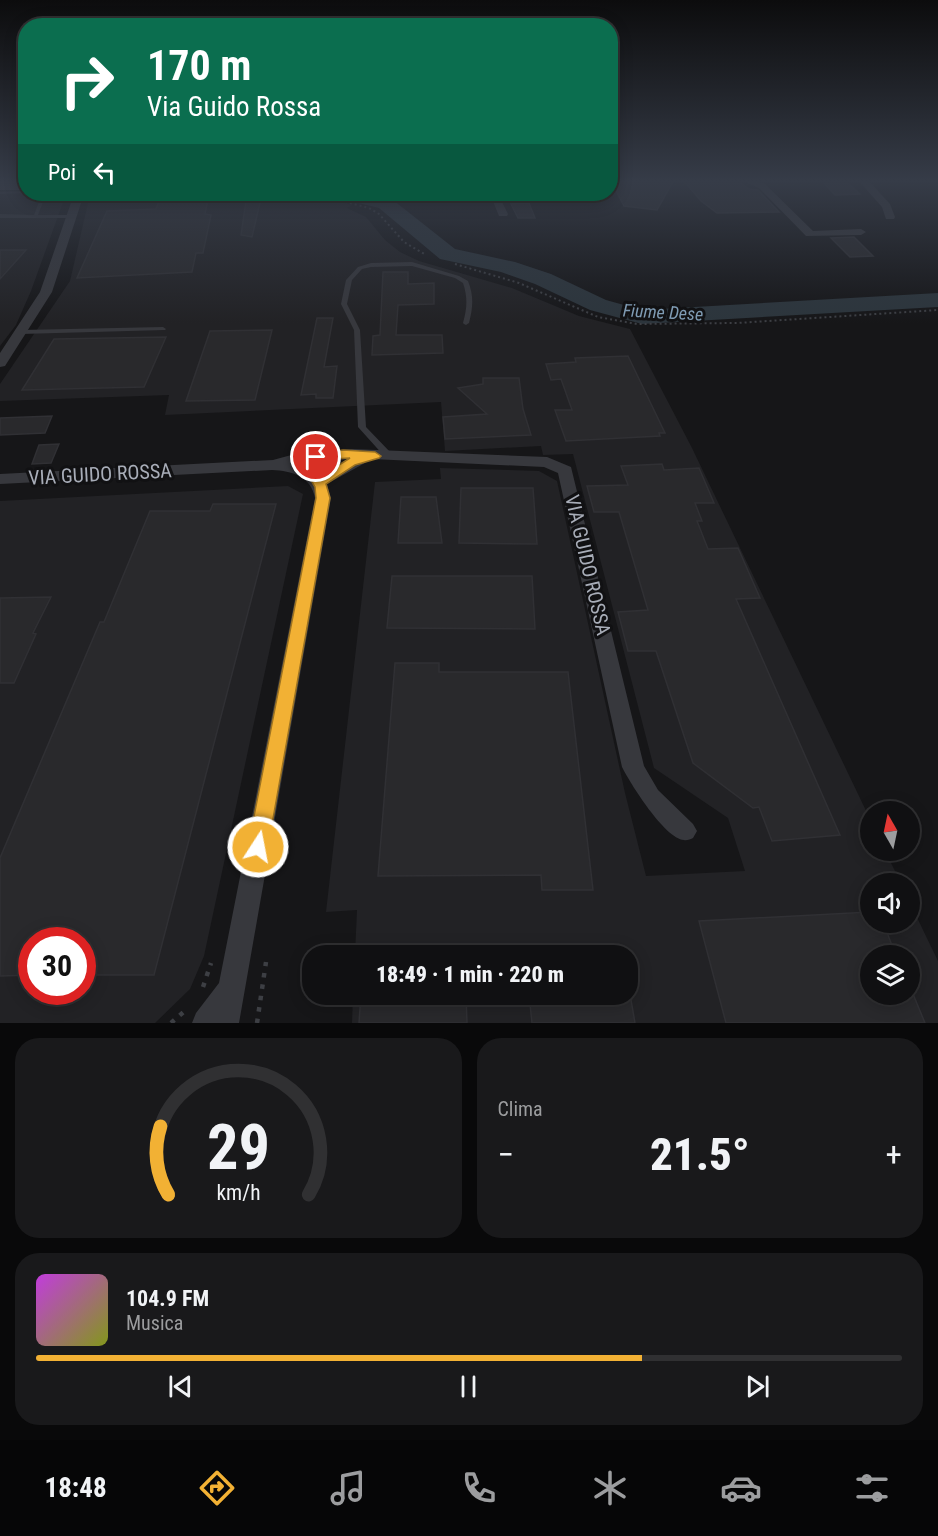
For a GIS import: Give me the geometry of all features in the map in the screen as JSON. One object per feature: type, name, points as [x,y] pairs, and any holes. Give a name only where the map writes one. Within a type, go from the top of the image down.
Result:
[{"type":"street","points":[[0,363],[46,292],[67,228]]},
{"type":"street","points":[[804,228],[810,234],[861,232]]},
{"type":"street","points":[[225,1023],[323,498],[322,487],[315,479],[352,454]]},
{"type":"street","name":"VIA GUIDO ROSSA","points":[[272,465],[295,459],[352,454],[547,462],[565,470],[633,767],[650,796],[685,831]]},
{"type":"street","name":"VIA GUIDO ROSSA","points":[[0,479],[272,465],[292,468],[315,479],[328,479],[350,462],[381,455]]},
{"type":"street","points":[[198,1014],[231,989]]},
{"type":"lane","points":[[381,455],[362,427],[357,330],[344,304],[349,280],[360,268],[384,264],[412,264],[457,277],[466,282],[469,287],[470,307],[466,324]]},
{"type":"lane","points":[[21,332],[163,329]]},
{"type":"path","points":[[391,228],[404,242],[429,257]]},
{"type":"path","points":[[449,262],[502,276],[598,317],[637,324],[737,323],[938,310]]},
{"type":"path","points":[[257,1023],[266,962]]},
{"type":"path","points":[[197,996],[203,987],[211,963]]},
{"type":"path","points":[[171,1023],[198,1014]]},
{"type":"shaded area","points":[[0,228],[54,228],[16,325],[0,346]]},
{"type":"shaded area","points":[[82,228],[375,228],[400,252],[419,261],[512,288],[579,316],[630,329],[692,448],[861,801],[860,861],[890,861],[896,873],[860,873],[860,933],[920,933],[920,924],[938,961],[938,1023],[352,1023],[353,1005],[638,1005],[638,945],[355,945],[357,910],[326,912],[375,482],[441,479],[440,468],[539,471],[557,481],[625,793],[646,876],[745,871],[728,818],[654,768],[573,454],[543,455],[541,446],[445,451],[441,402],[165,415],[169,395],[0,401],[0,384],[70,281]]},
{"type":"shaded area","points":[[288,486],[303,494],[204,956],[190,989],[155,1023],[0,1023],[0,501]]},
{"type":"building","points":[[100,228],[208,228],[203,253],[196,253],[192,272],[77,278]]},
{"type":"building","points":[[242,228],[254,228],[252,237],[241,235]]},
{"type":"building","points":[[854,237],[873,256],[850,257],[831,238]]},
{"type":"building","points":[[0,250],[26,250],[0,279]]},
{"type":"building","points":[[383,272],[408,272],[408,284],[434,283],[434,304],[398,305],[396,335],[442,335],[443,353],[372,355],[373,336],[380,335]]},
{"type":"building","points":[[317,318],[333,318],[324,367],[337,366],[333,398],[316,398],[316,394],[301,395]]},
{"type":"building","points":[[272,330],[255,400],[186,401],[210,331]]},
{"type":"building","points":[[166,337],[144,387],[22,390],[54,339]]},
{"type":"building","points":[[628,356],[665,433],[659,433],[660,436],[566,441],[555,410],[572,410],[561,379],[551,380],[546,364],[576,362],[575,358]]},
{"type":"building","points":[[483,378],[519,378],[523,409],[531,435],[445,439],[443,417],[487,414],[458,388],[483,384]]},
{"type":"building","points":[[52,416],[45,433],[0,435],[0,418]]},
{"type":"building","points":[[59,444],[51,463],[32,464],[39,445]]},
{"type":"building","points":[[662,464],[664,470],[699,468],[714,503],[695,503],[702,521],[697,521],[708,549],[738,548],[760,598],[736,599],[840,835],[772,841],[759,807],[753,808],[693,763],[656,651],[628,651],[618,612],[648,610],[619,512],[594,512],[587,486],[628,485],[621,466]]},
{"type":"building","points":[[461,488],[533,488],[537,544],[459,543]]},
{"type":"building","points":[[401,497],[436,497],[442,543],[398,543]]},
{"type":"building","points":[[213,504],[276,504],[154,975],[96,975],[96,927],[18,927],[18,975],[0,976],[0,858],[100,622],[104,622],[150,511],[210,511]]},
{"type":"building","points":[[392,576],[532,576],[535,629],[387,628]]},
{"type":"building","points":[[51,597],[33,633],[36,634],[14,683],[0,683],[0,598]]},
{"type":"building","points":[[395,663],[439,663],[439,672],[568,672],[593,890],[542,890],[541,875],[378,876]]},
{"type":"building","points":[[860,913],[860,933],[887,933],[892,945],[860,945],[860,1005],[918,1005],[925,1023],[726,1023],[699,921]]},
{"type":"building","points":[[360,1005],[466,1005],[467,1023],[359,1023]]},
{"type":"building","points":[[530,1005],[632,1005],[635,1023],[532,1023]]},
{"type":"waterway","name":"Fiume Dese","points":[[416,228],[448,254],[507,267],[543,279],[598,305],[642,317],[938,300]]},
{"type":"route","points":[[258,847],[323,498],[322,487],[318,482],[328,479],[350,462],[375,456],[343,454],[316,457]]}]
